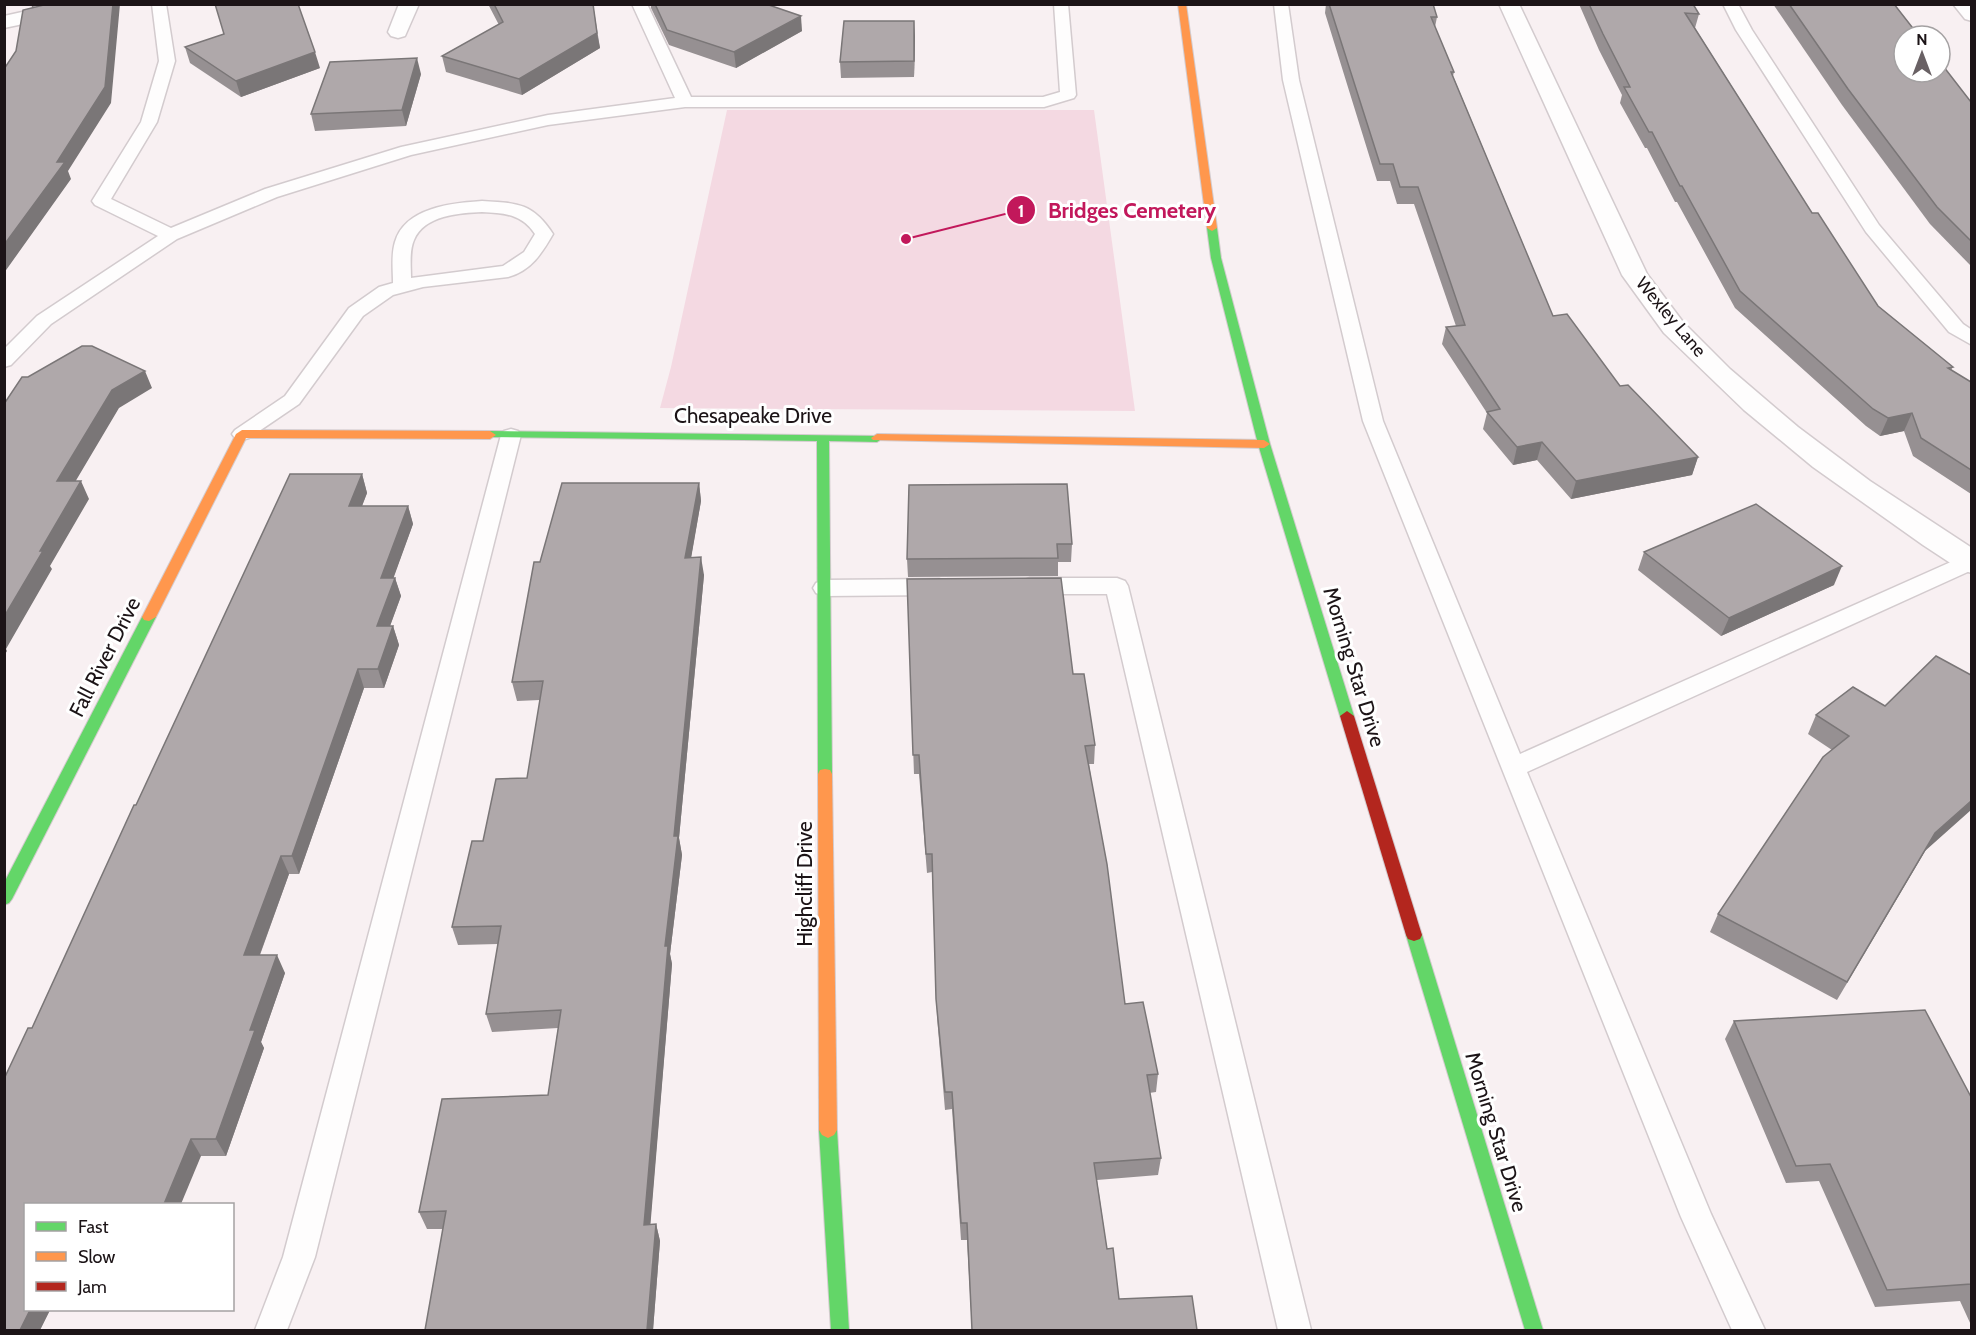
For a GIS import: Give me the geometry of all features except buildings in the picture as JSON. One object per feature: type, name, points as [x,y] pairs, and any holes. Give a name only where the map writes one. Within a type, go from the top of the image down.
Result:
[{"type":"street","points":[[4,22],[90,4]]},
{"type":"street","points":[[398,32],[409,4]]},
{"type":"street","name":"Morning Star Drive","points":[[1182,4],[1216,258],[1264,444],[1534,1330]]},
{"type":"street","name":"Wexley Lane","points":[[1509,4],[1635,275],[1663,314],[1687,342],[1762,413],[1842,476],[1971,562]]},
{"type":"street","points":[[1963,4],[1971,15]]},
{"type":"street","name":"Chesapeake Drive","points":[[242,434],[823,437],[1264,444]]},
{"type":"street","name":"Fall River Drive","points":[[4,899],[242,434]]},
{"type":"street","name":"Highcliff Drive","points":[[823,437],[828,1143],[840,1330]]},
{"type":"lane","points":[[159,4],[167,61],[149,122],[101,201],[171,235]]},
{"type":"lane","points":[[639,4],[685,102]]},
{"type":"lane","points":[[4,361],[44,320],[171,235],[271,193],[407,151],[548,120],[685,102],[1044,102],[1068,96],[1061,4]]},
{"type":"lane","points":[[1281,4],[1291,80],[1373,421],[1512,768],[1697,1217],[1749,1330]]},
{"type":"lane","points":[[1730,4],[1744,30],[1872,228],[1956,328],[1971,339]]},
{"type":"lane","points":[[242,434],[292,400],[356,312],[386,291],[402,287],[422,281],[508,271],[531,256],[544,234],[533,218],[510,208],[479,205],[448,211],[421,222],[406,236],[402,255],[402,287]]},
{"type":"lane","points":[[271,1330],[299,1257],[511,435]]},
{"type":"lane","points":[[1512,768],[1971,562]]},
{"type":"lane","points":[[1000,587],[1117,586],[1295,1330]]},
{"type":"lane","points":[[824,588],[965,587]]},
{"type":"shaded area","points":[[727,110],[1094,110],[1135,411],[660,408]]},
{"type":"traffic: fast","points":[[1212,228],[1216,258],[1264,444],[1347,716]]},
{"type":"traffic: fast","points":[[490,435],[877,438]]},
{"type":"traffic: fast","points":[[823,437],[825,774]]},
{"type":"traffic: fast","points":[[4,899],[149,617]]},
{"type":"traffic: fast","points":[[1414,935],[1534,1330]]},
{"type":"traffic: fast","points":[[828,1130],[840,1330]]},
{"type":"traffic: slow","points":[[1182,4],[1212,228]]},
{"type":"traffic: slow","points":[[149,617],[242,434],[490,435]]},
{"type":"traffic: slow","points":[[877,438],[1264,444]]},
{"type":"traffic: slow","points":[[825,774],[828,1130]]},
{"type":"traffic: jam","points":[[1347,716],[1414,935]]},
{"type":"place","name":"Bridges Cemetery","points":[[906,239]]}]
